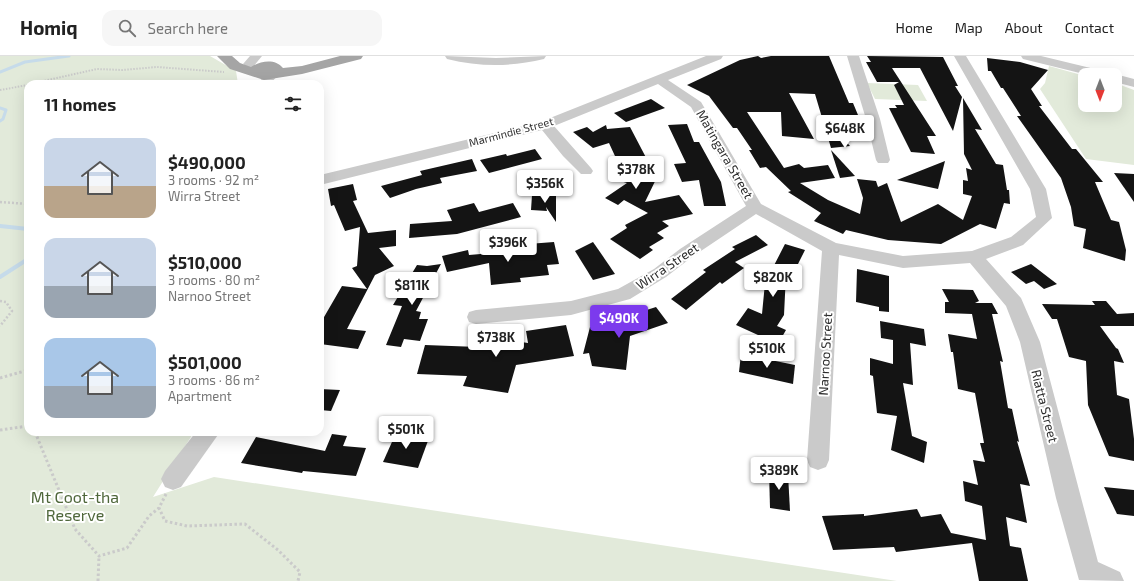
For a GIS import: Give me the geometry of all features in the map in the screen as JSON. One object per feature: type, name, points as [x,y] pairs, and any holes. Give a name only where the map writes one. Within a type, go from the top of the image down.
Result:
[{"type":"main road","points":[[224,56],[231,64],[255,68],[300,71],[356,56]]},
{"type":"street","points":[[451,56],[464,60],[496,62],[528,60],[540,56]]},
{"type":"street","name":"Marmindie Street","points":[[324,179],[545,125],[717,56]]},
{"type":"street","points":[[853,56],[874,120],[883,160]]},
{"type":"street","name":"Matingara Street","points":[[660,80],[696,105],[755,207],[831,248],[903,262],[974,257],[1017,241],[1044,218],[1038,190],[960,56]]},
{"type":"street","points":[[1027,56],[1078,69]]},
{"type":"street","points":[[1122,80],[1134,83]]},
{"type":"street","points":[[545,125],[568,153],[586,171]]},
{"type":"street","name":"Wirra Street","points":[[476,317],[571,308],[624,294],[660,273],[686,253],[755,207]]},
{"type":"street","name":"Narnoo Street","points":[[818,460],[831,248]]},
{"type":"street","name":"Riatta Street","points":[[974,257],[1014,303],[1030,342],[1068,498],[1088,571],[1111,581]]},
{"type":"street","points":[[173,479],[206,436]]},
{"type":"path","points":[[47,80],[97,69],[122,70],[157,67],[224,72]]},
{"type":"path","points":[[0,90],[24,85]]},
{"type":"path","points":[[0,202],[24,204]]},
{"type":"path","points":[[0,301],[6,302],[12,311],[0,326]]},
{"type":"path","points":[[0,378],[1,379],[24,371]]},
{"type":"path","points":[[0,430],[24,427]]},
{"type":"path","points":[[37,436],[75,529],[99,556],[98,581]]},
{"type":"path","points":[[99,556],[127,548],[150,516],[159,508],[173,479]]},
{"type":"path","points":[[159,508],[165,520],[187,526],[245,524],[278,550],[300,572],[298,581]]},
{"type":"green space","name":"Mt Coot-tha Reserve","points":[[0,56],[210,56],[236,71],[237,80],[24,80],[24,436],[191,436],[153,497],[214,477],[897,581],[0,581]]},
{"type":"green space","points":[[1049,66],[1078,74],[1078,112],[1122,112],[1122,86],[1134,90],[1134,165],[1086,159],[1040,89],[1045,83]]},
{"type":"green space","points":[[867,83],[918,85],[927,101],[875,99]]},
{"type":"building","points":[[758,56],[761,58],[771,56],[829,56],[849,103],[853,103],[858,115],[853,115],[857,134],[837,132],[850,146],[831,148],[815,94],[789,93],[814,139],[782,136],[781,112],[747,112],[784,168],[799,164],[804,168],[828,165],[835,178],[800,183],[828,200],[860,214],[863,198],[857,179],[876,181],[878,187],[887,183],[901,222],[938,204],[963,220],[972,196],[963,194],[963,180],[968,181],[966,168],[972,170],[964,154],[963,98],[982,130],[975,129],[996,164],[1003,165],[1007,190],[1009,190],[1010,204],[1004,203],[996,229],[980,224],[941,244],[888,240],[846,230],[843,234],[814,221],[821,213],[788,192],[791,191],[766,167],[760,168],[749,150],[752,150],[737,128],[733,128],[709,96],[687,85],[740,60]]},
{"type":"building","points":[[867,56],[943,57],[958,86],[955,86],[962,97],[953,131],[920,68],[892,68],[936,136],[927,136],[935,154],[911,152],[889,108],[897,108],[895,105],[904,105],[894,85],[899,82],[877,82],[866,62],[871,62]]},
{"type":"building","points":[[987,58],[1020,62],[1048,70],[1031,89],[1042,106],[1039,106],[1072,149],[1076,149],[1103,182],[1095,182],[1111,220],[1119,222],[1126,250],[1125,261],[1083,248],[1086,229],[1074,226],[1071,207],[1061,178],[1017,116],[1021,116],[1003,88],[1001,88],[991,71],[988,71]]},
{"type":"building","points":[[651,99],[665,108],[626,122],[614,113]]},
{"type":"building","points":[[687,124],[694,142],[699,142],[721,182],[726,206],[704,206],[699,180],[682,182],[674,164],[686,163],[668,125]]},
{"type":"building","points":[[606,125],[607,129],[630,127],[652,169],[660,171],[645,202],[679,195],[693,214],[662,221],[669,226],[657,233],[664,238],[649,247],[653,250],[640,259],[610,239],[627,228],[625,225],[648,213],[624,200],[618,205],[605,198],[627,183],[613,179],[620,167],[609,143],[593,148],[573,132],[587,127],[593,132]]},
{"type":"building","points":[[535,149],[542,159],[489,173],[480,160],[506,154],[507,156]]},
{"type":"building","points":[[831,150],[855,176],[840,178]]},
{"type":"building","points":[[472,159],[477,171],[440,178],[442,183],[416,189],[390,198],[381,186],[422,175],[420,171]]},
{"type":"building","points":[[945,161],[938,189],[897,180]]},
{"type":"building","points":[[1114,173],[1134,174],[1134,202]]},
{"type":"building","points":[[353,184],[357,200],[353,201],[368,233],[396,230],[396,246],[379,248],[394,266],[375,275],[347,329],[366,331],[358,349],[324,345],[324,317],[342,286],[367,289],[352,268],[357,266],[360,227],[345,231],[334,205],[331,206],[328,189]]},
{"type":"building","points":[[532,195],[556,195],[556,222],[546,207],[547,211],[531,210]]},
{"type":"building","points":[[474,203],[479,212],[513,203],[521,217],[457,234],[409,238],[410,224],[452,221],[447,210]]},
{"type":"building","points":[[756,235],[768,245],[735,262],[744,268],[722,284],[720,282],[686,310],[671,299],[706,272],[703,270],[735,249],[732,247]]},
{"type":"building","points":[[554,242],[559,264],[547,265],[549,275],[520,278],[521,282],[491,285],[489,263],[447,272],[442,256],[468,250],[469,255],[529,250],[528,244]]},
{"type":"building","points":[[593,242],[615,274],[593,280],[575,251]]},
{"type":"building","points":[[785,244],[805,250],[792,276],[786,274],[784,315],[777,326],[786,330],[778,344],[736,325],[748,308],[762,314],[765,283]]},
{"type":"building","points":[[441,264],[416,311],[421,312],[419,319],[428,319],[420,341],[404,339],[401,347],[386,345],[402,306],[393,305],[417,265],[427,266]]},
{"type":"building","points":[[1031,264],[1057,284],[1044,289],[1034,281],[1026,284],[1011,272]]},
{"type":"building","points":[[857,269],[889,276],[889,312],[879,311],[879,307],[856,302]]},
{"type":"building","points":[[942,289],[973,290],[979,301],[975,303],[992,303],[998,314],[992,314],[1003,362],[1000,361],[1008,408],[1012,409],[1019,442],[1017,441],[1030,486],[1020,484],[1027,523],[1006,517],[1010,546],[1021,548],[1028,581],[979,581],[972,543],[896,552],[894,547],[833,550],[822,516],[864,514],[864,516],[917,509],[921,517],[941,514],[951,533],[986,540],[982,506],[965,501],[963,481],[978,485],[973,460],[985,462],[980,443],[984,443],[975,393],[958,389],[953,352],[951,352],[948,334],[977,339],[972,314],[945,313],[945,302],[949,302]]},
{"type":"building","points":[[1092,301],[1106,301],[1117,314],[1134,313],[1134,326],[1100,326],[1118,349],[1124,363],[1114,361],[1117,395],[1129,399],[1134,439],[1134,461],[1109,456],[1088,405],[1086,361],[1069,357],[1057,319],[1052,319],[1042,304],[1095,305]]},
{"type":"building","points":[[656,307],[668,323],[630,336],[626,370],[592,366],[589,353],[583,354],[590,327],[602,328],[601,322],[629,323],[625,317]]},
{"type":"building","points":[[880,321],[924,329],[926,346],[910,343],[913,385],[903,383],[912,436],[927,442],[924,463],[891,450],[897,416],[877,413],[873,376],[870,375],[870,358],[893,364],[893,340],[881,338]]},
{"type":"building","points":[[566,325],[574,356],[516,365],[508,393],[463,386],[467,376],[417,374],[425,345],[478,347],[482,336],[528,343],[526,331]]},
{"type":"building","points":[[741,354],[795,365],[793,384],[739,372]]},
{"type":"building","points":[[324,389],[340,390],[331,411],[324,410]]},
{"type":"building","points":[[396,433],[429,438],[418,468],[383,462]]},
{"type":"building","points":[[332,434],[347,436],[343,446],[366,448],[356,476],[303,471],[302,473],[241,463],[256,437],[325,451]]},
{"type":"building","points":[[769,471],[788,474],[790,511],[770,508]]},
{"type":"building","points":[[1104,487],[1134,490],[1134,516],[1117,514]]},
{"type":"waterway","points":[[0,72],[25,62],[69,56]]},
{"type":"waterway","points":[[0,108],[6,110],[3,119],[0,121]]},
{"type":"waterway","points":[[0,226],[24,229]]},
{"type":"waterway","points":[[0,277],[24,262]]}]
